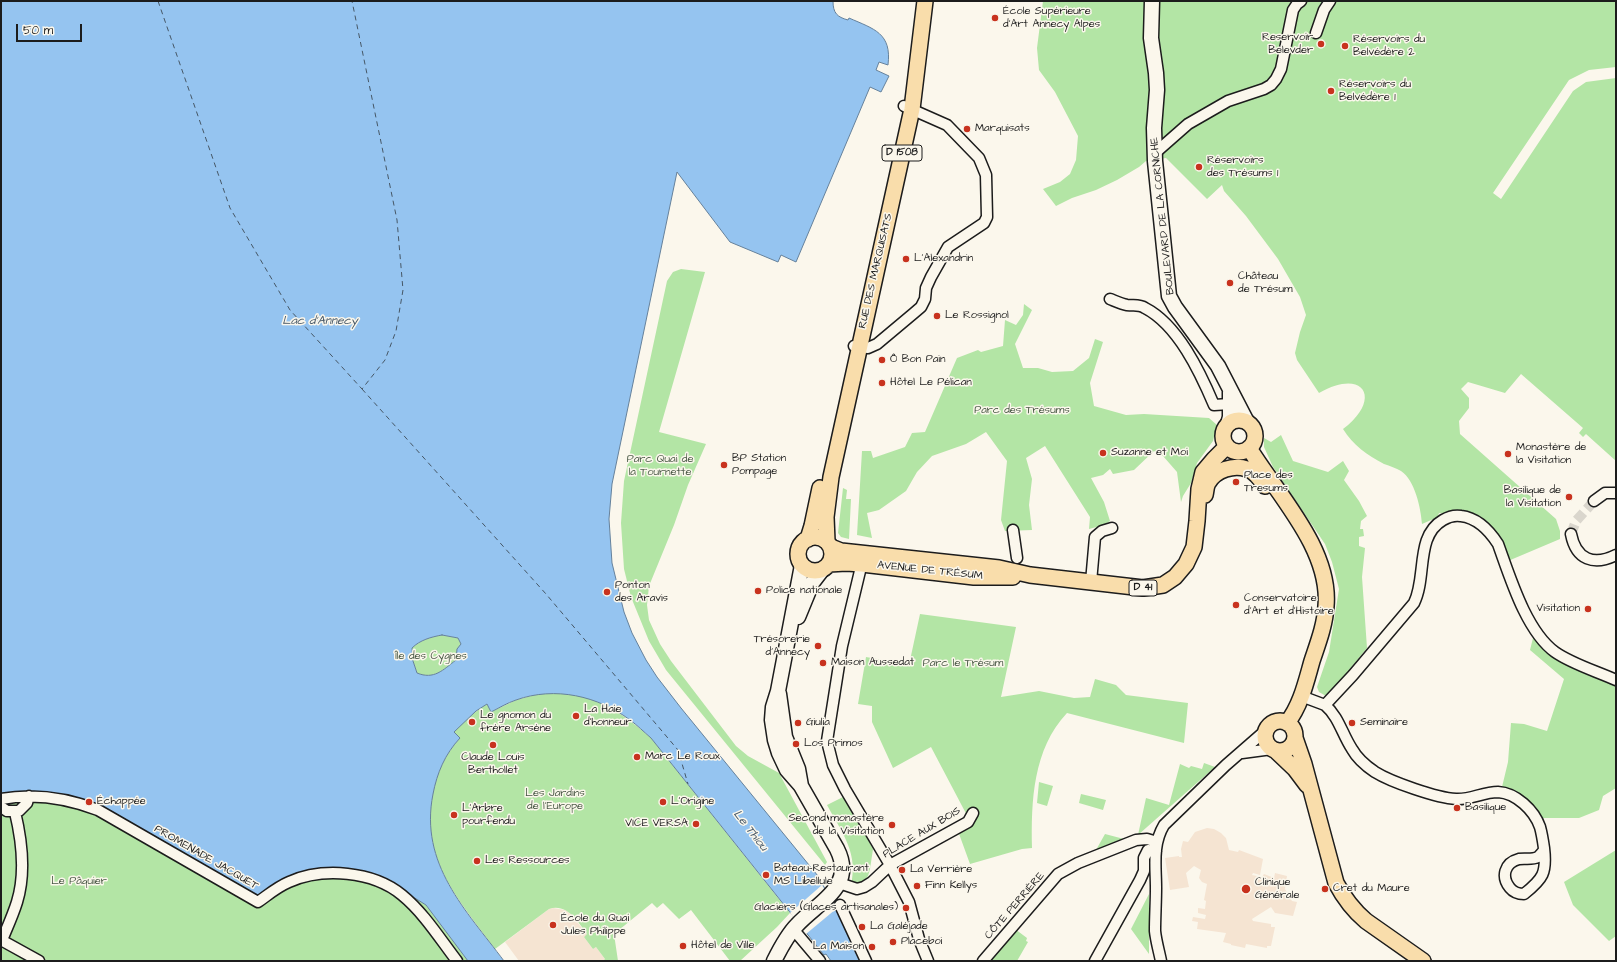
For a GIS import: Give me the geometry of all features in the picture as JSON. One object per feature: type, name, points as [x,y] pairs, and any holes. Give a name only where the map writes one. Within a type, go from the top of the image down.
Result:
[{"type":"main road","name":"RUE DES MARQUISATS","points":[[908,107],[917,1]]},
{"type":"main road","name":"RUE DES MARQUISATS","points":[[829,544],[826,517],[831,477],[856,347],[908,107],[926,1]]},
{"type":"main road","name":"BOULEVARD DE LA CORNICHE","points":[[1152,1],[1151,38],[1157,90],[1154,128],[1155,153],[1169,296],[1175,307],[1218,366],[1247,422]]},
{"type":"main road","name":"RUE DES MARQUISATS","points":[[808,539],[856,347]]},
{"type":"main road","name":"BOULEVARD DE LA CORNICHE","points":[[1228,424],[1230,417],[1230,390]]},
{"type":"main road","points":[[1238,420],[1247,422],[1252,426],[1254,432],[1253,444],[1244,451],[1238,452],[1227,446],[1223,435],[1228,424],[1238,420]]},
{"type":"main road","name":"AVENUE DE TRÉSUM","points":[[829,544],[841,551],[999,568],[1030,576],[1143,588],[1163,585],[1175,577],[1186,564],[1194,547],[1198,489],[1203,472],[1227,446]]},
{"type":"main road","points":[[1249,448],[1286,502],[1314,547],[1325,576],[1327,605],[1323,629],[1301,696],[1287,723]]},
{"type":"main road","points":[[1198,504],[1204,499],[1208,482],[1214,476],[1227,468],[1236,467],[1247,469],[1255,473],[1266,488],[1286,502]]},
{"type":"main road","points":[[789,637],[812,583],[826,567],[832,556],[829,544],[818,537],[808,539],[801,544],[798,556],[802,565],[811,571],[826,567]]},
{"type":"main road","name":"AVENUE DE TRÉSUM","points":[[826,567],[846,563],[974,577],[1002,578],[1030,576]]},
{"type":"main road","points":[[774,961],[796,926],[834,901],[843,871],[840,855],[801,786],[798,769],[785,737],[778,691],[802,565]]},
{"type":"main road","points":[[1313,796],[1303,778],[1266,742],[1264,737],[1268,726],[1277,721],[1287,723],[1292,727],[1304,764],[1313,796],[1336,883],[1342,894],[1366,921],[1423,961]]},
{"type":"main road","points":[[1274,750],[1284,751],[1288,749],[1295,738]]},
{"type":"street","points":[[1155,153],[1188,124],[1228,101],[1264,89],[1271,85],[1281,69],[1293,10],[1301,1]]},
{"type":"street","points":[[1316,33],[1324,10],[1330,1]]},
{"type":"street","points":[[856,347],[868,348],[877,344],[921,306],[925,299],[926,288],[930,277],[948,247],[984,223],[987,216],[986,175],[979,158],[947,125],[908,107]]},
{"type":"street","points":[[1110,299],[1128,305],[1144,307],[1164,320],[1176,334],[1205,382],[1214,405],[1230,404]]},
{"type":"street","points":[[1594,501],[1604,493],[1616,493]]},
{"type":"street","points":[[1325,705],[1353,675],[1414,603],[1418,594],[1421,566],[1428,534],[1435,524],[1448,517],[1459,515],[1477,521],[1486,528],[1498,544],[1525,613],[1545,643],[1555,652],[1569,660],[1616,680]]},
{"type":"street","points":[[1091,582],[1095,537],[1102,531],[1112,528]]},
{"type":"street","points":[[1013,530],[1017,558]]},
{"type":"street","points":[[1571,534],[1574,545],[1582,556],[1588,559],[1599,561],[1616,555]]},
{"type":"street","points":[[884,556],[871,559],[862,564],[843,642],[827,741],[834,765],[845,789],[890,865],[909,902],[928,961]]},
{"type":"street","points":[[1301,696],[1325,705],[1336,717],[1357,757],[1376,772],[1420,790],[1451,799],[1465,799],[1487,793],[1498,792],[1508,794],[1524,804],[1533,815],[1540,828],[1544,850],[1545,867],[1543,875],[1539,881],[1524,894],[1516,893],[1512,890],[1505,879],[1505,870],[1508,865],[1518,860],[1537,857],[1544,850]]},
{"type":"street","points":[[1161,961],[1155,931],[1156,846],[1164,825],[1226,766],[1266,731]]},
{"type":"street","points":[[1242,753],[1274,750]]},
{"type":"street","points":[[1,807],[7,811],[15,812],[25,807],[29,796]]},
{"type":"street","name":"PROMENADE JACQUET","points":[[1,799],[29,796],[57,798],[98,810],[258,902],[271,892],[289,882],[320,874],[341,873],[364,877],[386,884],[415,908],[457,961]]},
{"type":"street","points":[[15,812],[21,840],[21,874],[17,902],[1,940],[39,961]]},
{"type":"street","name":"PLACE AUX BOIS","points":[[839,883],[857,889],[872,882],[890,865],[968,822],[973,813]]},
{"type":"street","name":"CÔTE PERRIÈRE","points":[[983,961],[1058,874],[1078,863],[1136,840],[1147,840],[1156,846]]},
{"type":"street","points":[[1095,961],[1140,880],[1144,871],[1145,853],[1156,846]]},
{"type":"street","points":[[834,901],[866,961]]},
{"type":"street","points":[[796,926],[820,961]]},
{"type":"shaded area","name":"Clinique Générale","points":[[1207,828],[1214,829],[1226,838],[1229,850],[1238,852],[1239,850],[1263,859],[1260,875],[1253,873],[1252,875],[1262,877],[1264,874],[1274,878],[1275,873],[1287,876],[1285,889],[1292,901],[1297,902],[1293,916],[1275,913],[1271,907],[1252,919],[1253,921],[1271,924],[1271,927],[1275,927],[1271,946],[1267,946],[1267,948],[1246,944],[1245,948],[1231,945],[1223,942],[1226,933],[1197,929],[1198,922],[1192,921],[1193,917],[1205,919],[1206,915],[1198,913],[1198,908],[1205,909],[1206,901],[1204,900],[1207,884],[1202,882],[1199,878],[1201,870],[1194,866],[1186,873],[1189,887],[1170,890],[1165,858],[1182,857],[1181,849],[1183,841],[1188,842],[1195,832]]},
{"type":"shaded area","name":"École du Quai Jules Philippe","points":[[553,908],[565,910],[573,916],[587,935],[584,937],[593,949],[596,947],[605,959],[603,961],[519,961],[505,942],[549,909]]},
{"type":"green space","points":[[1043,1],[1616,1],[1616,67],[1589,70],[1569,80],[1493,193],[1501,199],[1573,91],[1586,82],[1616,78],[1616,461],[1586,434],[1583,437],[1579,433],[1583,428],[1521,374],[1505,393],[1468,382],[1461,389],[1469,398],[1469,408],[1459,421],[1460,434],[1556,519],[1560,531],[1560,539],[1508,561],[1496,534],[1446,514],[1439,513],[1438,517],[1422,524],[1414,488],[1406,475],[1366,453],[1351,440],[1343,429],[1355,418],[1362,407],[1365,398],[1363,390],[1357,385],[1347,383],[1335,386],[1319,393],[1297,360],[1295,353],[1306,315],[1300,297],[1278,259],[1246,216],[1224,191],[1222,185],[1207,199],[1166,158],[1146,161],[1117,180],[1056,206],[1043,189],[1060,182],[1070,174],[1076,160],[1078,136],[1055,92],[1039,70],[1037,48]]},
{"type":"green space","name":"Parc Quai de la Tournette","points":[[681,269],[705,272],[659,432],[706,444],[688,485],[674,525],[649,586],[647,605],[649,620],[660,644],[671,661],[736,746],[748,756],[779,773],[827,862],[825,865],[666,670],[649,641],[631,597],[624,569],[621,523],[624,481],[667,281],[673,272]]},
{"type":"green space","name":"Parc des Trésums","points":[[1024,304],[1032,310],[1015,344],[1023,368],[1038,368],[1052,372],[1073,371],[1089,358],[1095,339],[1103,342],[1090,383],[1094,406],[1126,415],[1144,414],[1209,418],[1217,425],[1213,441],[1197,463],[1191,483],[1181,502],[1177,472],[1163,456],[1154,451],[1134,470],[1113,474],[1110,469],[1103,475],[1091,478],[1104,502],[1110,521],[1104,525],[1089,529],[1090,517],[1045,446],[1026,458],[1032,479],[1029,505],[1032,530],[1005,531],[1001,520],[1007,461],[986,432],[966,444],[932,456],[917,472],[906,491],[879,510],[867,513],[872,538],[857,535],[862,451],[871,451],[873,458],[905,447],[912,433],[925,432],[957,358],[978,350],[981,352],[1003,346],[1005,320],[1016,325],[1023,315]]},
{"type":"green space","points":[[1281,435],[1293,461],[1328,472],[1343,461],[1349,471],[1344,480],[1359,501],[1367,516],[1361,521],[1360,529],[1363,529],[1364,536],[1359,537],[1359,546],[1365,548],[1362,577],[1367,648],[1332,691],[1326,696],[1319,692],[1317,687],[1329,652],[1339,589],[1332,562],[1325,544],[1273,467],[1264,447],[1264,438],[1271,442]]},
{"type":"green space","points":[[843,488],[847,490],[846,499],[851,499],[849,539],[841,537],[838,533]]},
{"type":"green space","name":"Parc le Trésum","points":[[920,614],[1016,627],[1001,697],[1039,691],[1074,698],[1090,697],[1095,679],[1116,685],[1126,695],[1188,703],[1184,743],[1067,713],[1056,727],[1047,743],[1036,776],[1032,812],[1032,848],[1022,849],[970,864],[958,831],[971,823],[931,747],[893,768],[872,722],[872,706],[858,704],[866,657],[909,665]]},
{"type":"green space","name":"Île des Cygnes","points":[[442,635],[458,638],[461,644],[456,655],[456,660],[433,675],[423,675],[417,673],[413,661],[412,648],[426,639]]},
{"type":"green space","points":[[1533,638],[1537,638],[1616,683],[1616,788],[1603,796],[1599,810],[1579,818],[1542,818],[1525,798],[1515,791],[1502,787],[1508,762],[1511,723],[1524,724],[1547,731],[1564,679],[1530,650]]},
{"type":"green space","name":"Les Jardins de l'Europe","points":[[542,693],[570,693],[605,705],[624,717],[651,738],[790,913],[740,961],[730,961],[691,910],[679,919],[663,903],[657,908],[652,903],[614,934],[618,961],[603,961],[605,959],[596,947],[593,949],[584,937],[587,934],[580,924],[567,911],[561,909],[549,909],[495,949],[468,913],[445,877],[437,858],[432,838],[430,816],[433,792],[437,777],[446,756],[460,738],[454,732],[473,713],[487,704],[491,712],[516,700]]},
{"type":"green space","points":[[1204,763],[1215,767],[1138,835],[1146,798],[1169,805],[1180,764],[1189,768],[1191,766],[1202,769]]},
{"type":"green space","points":[[1039,782],[1053,786],[1047,806],[1037,803]]},
{"type":"green space","name":"Le Pâquier","points":[[43,792],[79,799],[113,812],[258,897],[269,888],[287,878],[305,872],[386,880],[426,905],[468,961],[1,961],[1,795]]},
{"type":"green space","points":[[1081,794],[1106,800],[1103,810],[1079,803]]},
{"type":"green space","points":[[845,796],[873,849],[868,876],[865,880],[856,884],[852,882],[853,869],[850,850],[827,805]]},
{"type":"green space","points":[[1105,834],[1124,839],[1096,850]]},
{"type":"green space","points":[[1616,850],[1616,936],[1609,941],[1573,905],[1564,882]]},
{"type":"green space","points":[[1149,894],[1149,954],[1131,929]]},
{"type":"green space","points":[[1015,929],[1027,938],[1026,941],[1028,942],[1017,961],[990,961]]},
{"type":"water","name":"Lac d'Annecy","points":[[1,1],[833,1],[834,9],[838,16],[848,20],[849,18],[866,25],[884,39],[887,46],[888,65],[879,62],[876,70],[889,76],[881,92],[870,87],[796,262],[781,255],[778,262],[730,242],[677,172],[612,484],[609,519],[612,563],[624,612],[632,633],[646,660],[681,708],[818,876],[861,961],[831,961],[826,954],[824,955],[651,738],[633,722],[618,712],[590,699],[576,696],[546,694],[531,696],[513,701],[491,712],[487,704],[476,711],[454,732],[460,738],[446,757],[439,771],[433,794],[430,819],[433,842],[439,864],[449,885],[461,904],[504,961],[468,961],[426,905],[386,880],[365,874],[287,878],[269,888],[258,897],[113,812],[96,805],[71,797],[44,792],[1,795]],"holes":[[[442,635],[458,638],[461,644],[457,649],[456,660],[433,675],[423,675],[417,673],[413,661],[412,648],[415,645],[426,639]]]},
{"type":"pier","points":[[822,885],[836,909],[806,934],[790,913]]},
{"type":"ferry route","points":[[158,1],[230,208],[290,310],[362,389],[385,360],[396,331],[403,290],[397,220],[352,1]]},
{"type":"ferry route","points":[[362,389],[546,594],[678,750],[688,784]]},
{"type":"tunnel","points":[[1571,534],[1576,521],[1594,501]]},
{"type":"place","name":"École Supérieure d'Art Annecy Alpes","points":[[995,18]]},
{"type":"place","name":"Reservoir Belevder","points":[[1321,44]]},
{"type":"place","name":"Réservoirs du Belvédère 2","points":[[1345,46]]},
{"type":"place","name":"Réservoirs du Belvédère 1","points":[[1331,91]]},
{"type":"place","name":"Marquisats","points":[[967,129]]},
{"type":"place","name":"Réservoirs des Trésums 1","points":[[1199,167]]},
{"type":"place","name":"L'Alexandrin","points":[[906,259]]},
{"type":"place","name":"Château de Trésum","points":[[1230,283]]},
{"type":"place","name":"Le Rossignol","points":[[937,316]]},
{"type":"place","name":"Ô Bon Pain","points":[[882,360]]},
{"type":"place","name":"Hôtel Le Pélican","points":[[882,383]]},
{"type":"place","name":"Suzanne et Moi","points":[[1103,453]]},
{"type":"place","name":"Monastère de la Visitation","points":[[1508,454]]},
{"type":"place","name":"BP Station Pompage","points":[[724,465]]},
{"type":"place","name":"Place des Tresums","points":[[1236,482]]},
{"type":"place","name":"Basilique de la Visitation","points":[[1569,497]]},
{"type":"place","name":"Police nationale","points":[[758,591]]},
{"type":"place","name":"Ponton des Aravis","points":[[607,592]]},
{"type":"place","name":"Conservatoire d'Art et d'Histoire","points":[[1236,605]]},
{"type":"place","name":"Visitation","points":[[1588,609]]},
{"type":"place","name":"Trésorerie d'Annecy","points":[[818,646]]},
{"type":"place","name":"Maison Aussedat","points":[[823,663]]},
{"type":"place","name":"La Haie d’honneur","points":[[576,716]]},
{"type":"place","name":"Le gnomon du frère Arsène","points":[[472,722]]},
{"type":"place","name":"Giulia","points":[[798,723]]},
{"type":"place","name":"Seminaire","points":[[1352,723]]},
{"type":"place","name":"Los Primos","points":[[796,744]]},
{"type":"place","name":"Claude Louis Berthollet","points":[[493,745]]},
{"type":"place","name":"Marc Le Roux","points":[[637,757]]},
{"type":"place","name":"Échappée","points":[[89,802]]},
{"type":"place","name":"L’Origine","points":[[663,802]]},
{"type":"place","name":"Basilique","points":[[1457,808]]},
{"type":"place","name":"L’Arbre pourfendu","points":[[454,815]]},
{"type":"place","name":"VICE VERSA","points":[[696,824]]},
{"type":"place","name":"Second monastère de la Visitation","points":[[892,825]]},
{"type":"place","name":"Les Ressources","points":[[477,861]]},
{"type":"place","name":"La Verrière","points":[[902,870]]},
{"type":"place","name":"Bateau-Restaurant MS Libellule","points":[[766,875]]},
{"type":"place","name":"Finn Kellys","points":[[917,886]]},
{"type":"place","name":"Clinique Générale","points":[[1246,889]]},
{"type":"place","name":"Cret du Maure","points":[[1325,889]]},
{"type":"place","name":"Glaciers (Glaces artisanales)","points":[[906,908]]},
{"type":"place","name":"École du Quai Jules Philippe","points":[[553,925]]},
{"type":"place","name":"La Galéjade","points":[[862,927]]},
{"type":"place","name":"Placeboi","points":[[893,942]]},
{"type":"place","name":"Hôtel de Ville","points":[[683,946]]},
{"type":"place","name":"La Maison","points":[[872,947]]},
{"type":"water label","name":"Le Thiou","points":[[750,831]]}]
